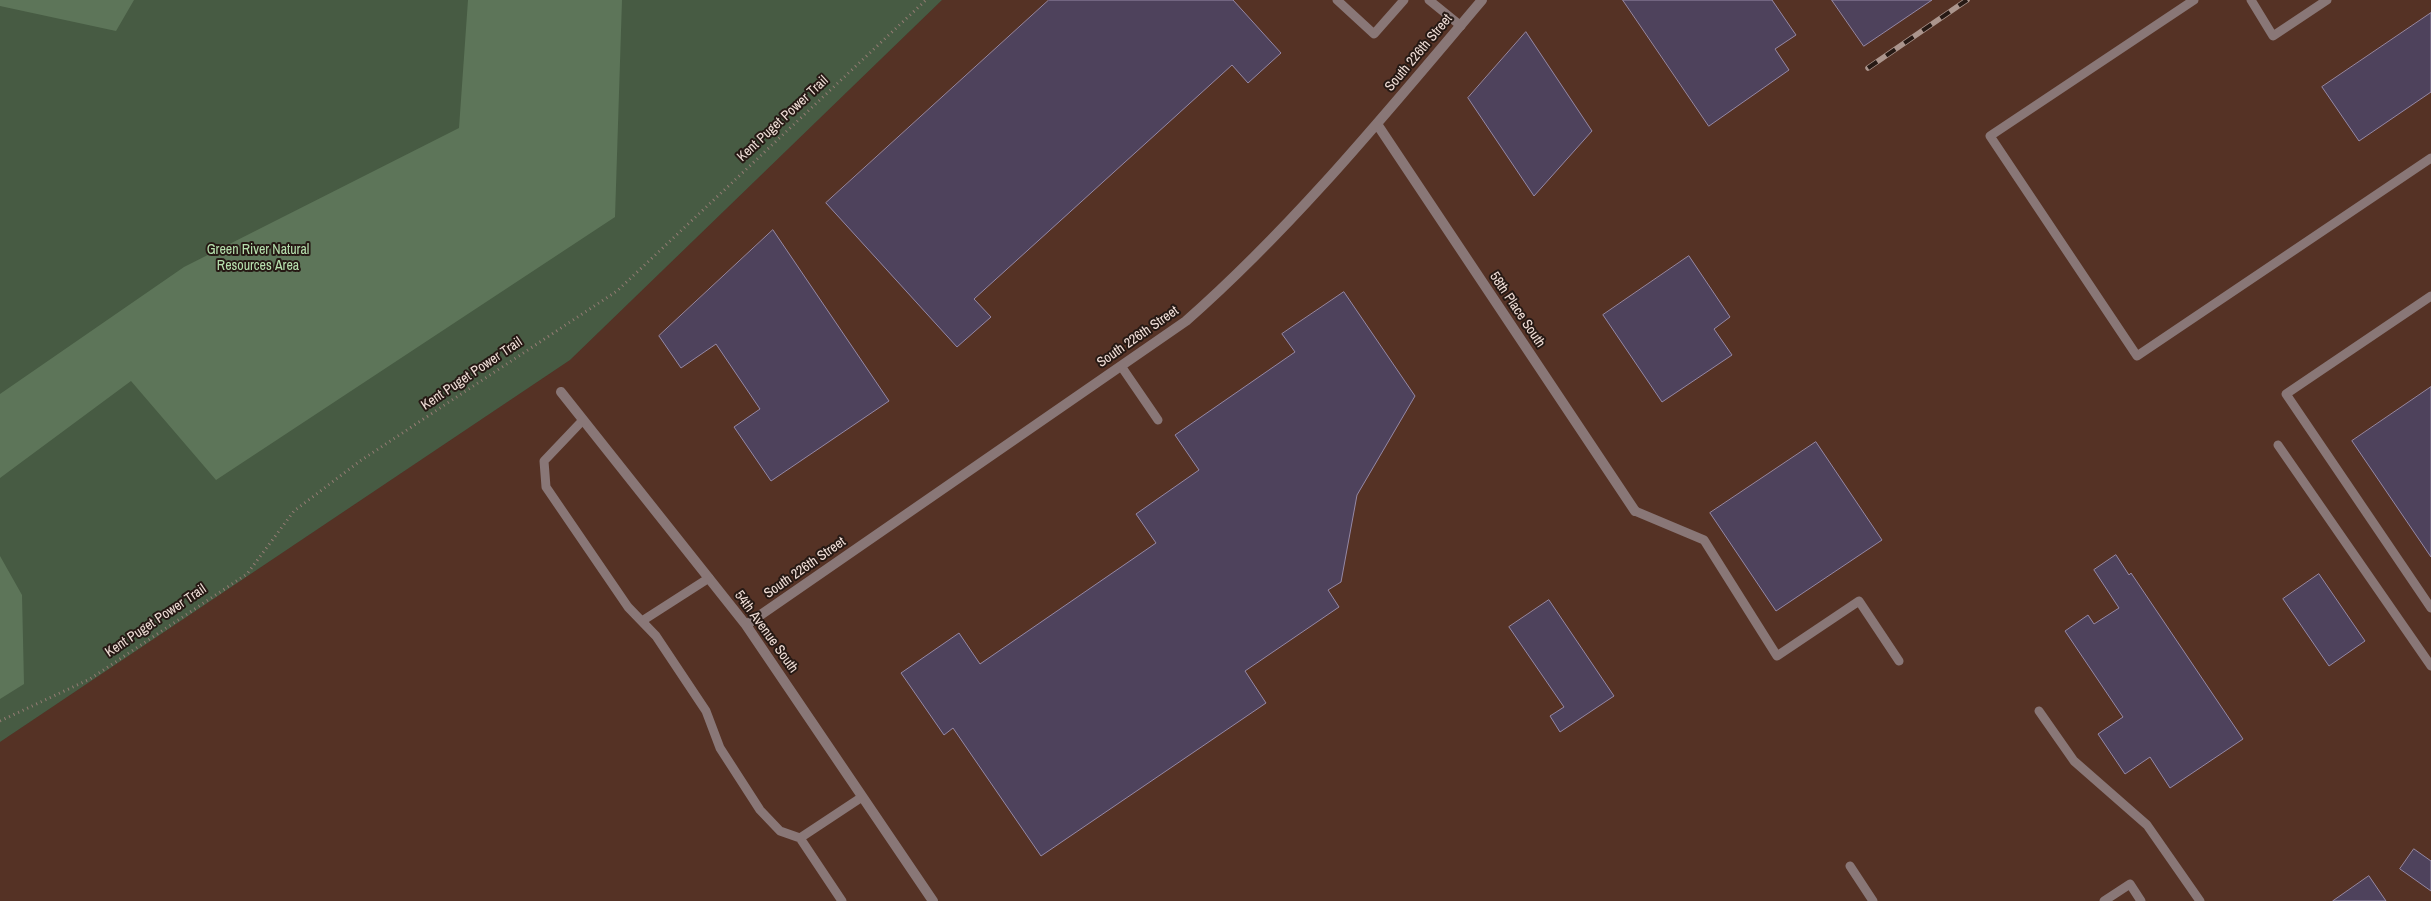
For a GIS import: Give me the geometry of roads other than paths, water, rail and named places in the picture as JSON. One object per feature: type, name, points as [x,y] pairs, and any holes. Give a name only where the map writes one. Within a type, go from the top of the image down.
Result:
[{"type":"street","name":"South 226th Street","points":[[746,625],[1186,321],[1238,275],[1377,124],[1482,0]]},
{"type":"street","name":"58th Place South","points":[[1377,124],[1636,511]]},
{"type":"street","name":"54th Avenue South","points":[[561,392],[746,625],[932,901]]},
{"type":"lane","points":[[1337,0],[1374,34],[1404,0]]},
{"type":"lane","points":[[1429,0],[1460,26]]},
{"type":"lane","points":[[2194,0],[1990,136],[2137,356],[2431,158]]},
{"type":"lane","points":[[2251,0],[2273,36],[2327,0]]},
{"type":"lane","points":[[2431,296],[2286,394],[2431,608]]},
{"type":"lane","points":[[1122,366],[1158,420]]},
{"type":"lane","points":[[584,420],[544,461],[546,487],[628,607],[656,636],[706,711],[720,748],[760,810],[780,831],[800,838],[842,901]]},
{"type":"lane","points":[[2278,445],[2431,666]]},
{"type":"lane","points":[[1636,511],[1704,540],[1777,656],[1859,602],[1899,661]]},
{"type":"lane","points":[[642,621],[709,578]]},
{"type":"lane","points":[[2039,711],[2074,761],[2147,825],[2200,901]]},
{"type":"lane","points":[[800,838],[862,797]]},
{"type":"lane","points":[[1850,866],[1873,901]]},
{"type":"lane","points":[[2104,901],[2130,884],[2141,901]]},
{"type":"railway","points":[[1868,68],[1967,0]]},
{"type":"park label","name":"Green River Natural Resources Area","points":[[258,258]]}]
